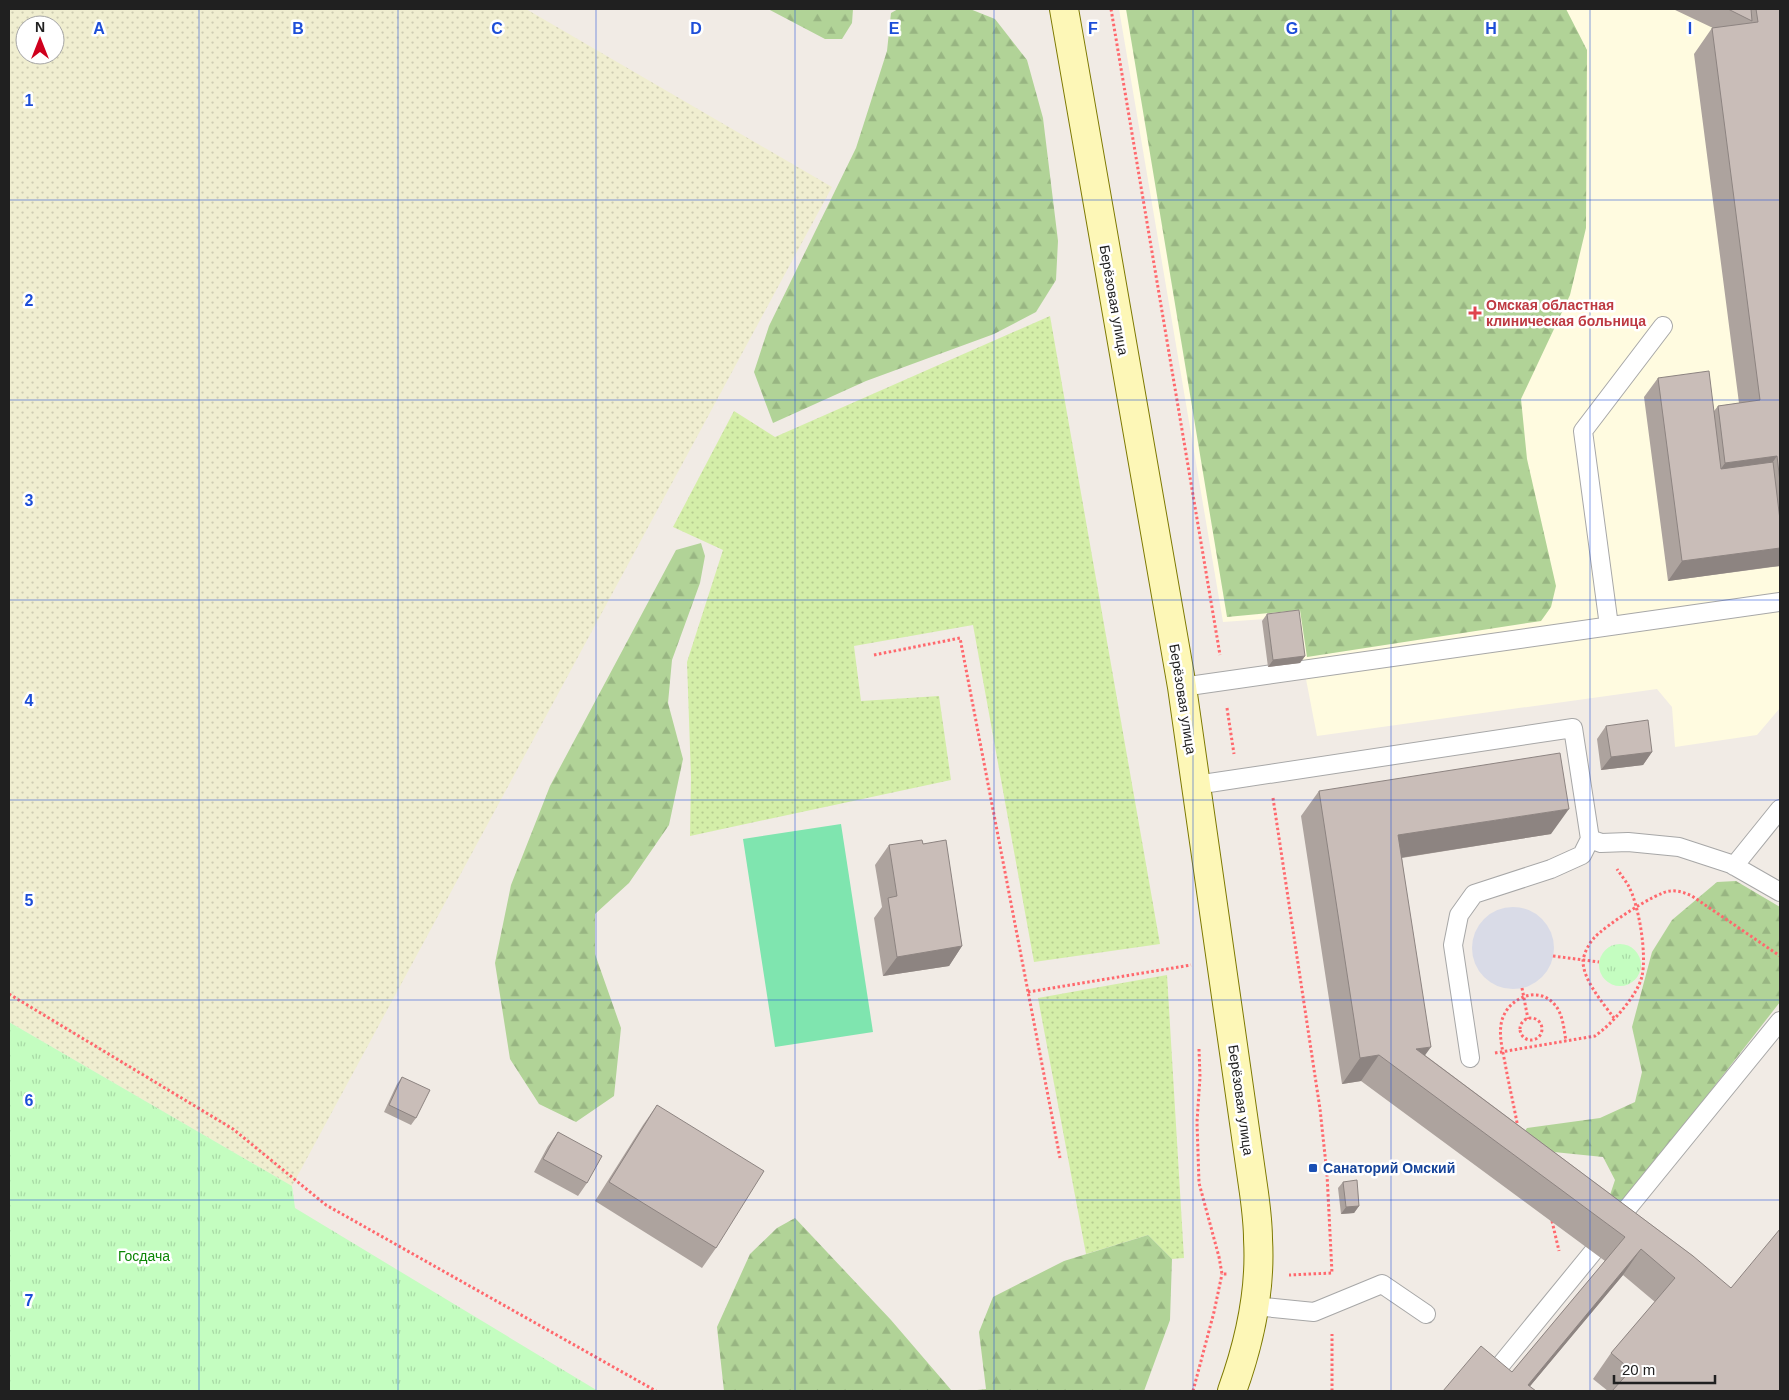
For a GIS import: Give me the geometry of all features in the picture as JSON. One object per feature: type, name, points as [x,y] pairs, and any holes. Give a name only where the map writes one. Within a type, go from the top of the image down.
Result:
[{"type":"main road","name":"Берёзовая улица","points":[[1064,9],[1182,687],[1254,1193],[1258,1240],[1254,1306],[1232,1391]]},
{"type":"lane","points":[[1609,626],[1583,431],[1663,326]]},
{"type":"lane","points":[[1182,687],[1780,602]]},
{"type":"lane","points":[[1196,785],[1573,728],[1595,841]]},
{"type":"lane","points":[[1734,866],[1780,809]]},
{"type":"lane","points":[[1470,1058],[1453,945],[1459,915],[1474,894],[1551,869],[1582,855],[1595,841],[1679,847],[1734,866],[1780,892]]},
{"type":"lane","points":[[1608,1232],[1780,1022]]},
{"type":"lane","points":[[1502,1388],[1495,1378],[1499,1366],[1593,1252]]},
{"type":"lane","points":[[1254,1306],[1314,1312],[1382,1284],[1426,1314]]},
{"type":"path","points":[[874,654],[960,638],[1060,1158]]},
{"type":"path","points":[[1470,1058],[1595,1036],[1603,1030],[1636,992],[1642,977],[1644,960],[1636,908],[1629,886],[1595,841]]},
{"type":"path","points":[[1614,1018],[1598,996],[1585,972],[1583,960],[1587,949],[1595,937],[1661,893],[1679,891],[1692,896],[1780,956]]},
{"type":"path","points":[[1553,956],[1599,962]]},
{"type":"path","points":[[1028,992],[1192,965],[1194,973]]},
{"type":"path","points":[[1522,988],[1528,1019]]},
{"type":"path","points":[[9,994],[233,1129],[326,1205],[656,1391]]},
{"type":"path","points":[[1521,1136],[1503,1052],[1500,1027],[1504,1014],[1510,1004],[1524,997],[1541,996],[1549,999],[1556,1006],[1560,1014],[1566,1041]]},
{"type":"path","points":[[1524,1019],[1528,1019],[1538,1020],[1542,1027],[1542,1034],[1537,1040],[1532,1041],[1523,1038],[1519,1032],[1520,1025],[1524,1019]]},
{"type":"path","points":[[1193,1391],[1222,1274],[1199,1183],[1197,1122],[1200,1077],[1199,1041]]},
{"type":"path","points":[[1532,1041],[1534,1047]]},
{"type":"path","points":[[1222,1274],[1231,1274]]},
{"type":"shaded area","points":[[9,9],[526,9],[832,187],[292,1186],[9,1022]]},
{"type":"shaded area","name":"Омская областная клиническая больница","points":[[1119,9],[1780,9],[1780,708],[1757,735],[1675,747],[1672,707],[1657,689],[1317,736],[1294,617],[1223,622]]},
{"type":"shaded area","points":[[1513,907],[1529,910],[1542,919],[1551,932],[1554,948],[1551,964],[1542,977],[1529,986],[1513,989],[1497,986],[1484,977],[1475,964],[1472,948],[1475,932],[1484,919],[1497,910]]},
{"type":"green space","points":[[768,9],[853,9],[852,23],[842,39],[825,39]]},
{"type":"green space","points":[[898,9],[970,9],[995,19],[1027,60],[1043,118],[1058,241],[1056,280],[1036,312],[994,334],[866,381],[773,423],[754,372],[769,326],[856,148],[887,51],[891,13]]},
{"type":"green space","points":[[1126,9],[1566,9],[1587,50],[1586,228],[1570,295],[1521,399],[1527,459],[1556,586],[1551,607],[1541,621],[1307,657],[1300,610],[1227,617]]},
{"type":"green space","points":[[1050,316],[1160,944],[1034,962],[973,625],[854,646],[861,701],[939,696],[951,780],[690,836],[691,777],[687,662],[723,550],[673,527],[734,411],[775,437]]},
{"type":"green space","points":[[701,543],[705,556],[700,583],[672,660],[668,703],[683,759],[669,825],[629,883],[595,914],[595,954],[621,1028],[614,1096],[576,1122],[539,1104],[510,1059],[495,963],[511,885],[550,786],[676,550]]},
{"type":"green space","points":[[841,824],[873,1032],[775,1047],[743,839]]},
{"type":"green space","points":[[1736,881],[1780,907],[1780,1002],[1614,1215],[1605,1210],[1615,1180],[1603,1157],[1544,1151],[1522,1135],[1527,1128],[1600,1118],[1635,1102],[1642,1072],[1632,1027],[1652,952],[1672,920],[1717,882]]},
{"type":"green space","points":[[1620,944],[1635,950],[1641,965],[1635,980],[1620,986],[1605,980],[1599,965],[1605,950]]},
{"type":"green space","points":[[1167,975],[1184,1258],[1172,1259],[1148,1235],[1086,1254],[1038,998]]},
{"type":"green space","name":"Госдача","points":[[9,1022],[292,1186],[295,1208],[598,1391],[9,1391]]},
{"type":"green space","points":[[795,1218],[891,1320],[952,1391],[724,1391],[717,1327],[750,1254],[777,1228]]},
{"type":"green space","points":[[1148,1235],[1172,1259],[1170,1320],[1144,1391],[968,1391],[986,1389],[979,1332],[993,1297],[1064,1261]]},
{"type":"building","points":[[1728,9],[1751,9],[1752,21]]},
{"type":"building","points":[[1756,9],[1780,9],[1780,482],[1777,456],[1725,463],[1718,406],[1760,400],[1712,28],[1758,22]]},
{"type":"building","points":[[1709,371],[1721,469],[1773,462],[1780,520],[1780,548],[1682,561],[1658,378]]},
{"type":"building","points":[[1299,610],[1305,656],[1273,660],[1267,614]]},
{"type":"building","points":[[1648,720],[1652,752],[1611,757],[1606,726]]},
{"type":"building","points":[[1560,753],[1569,809],[1398,835],[1431,1047],[1416,1049],[1693,1256],[1731,1288],[1780,1229],[1780,1391],[1612,1391],[1631,1370],[1611,1353],[1675,1278],[1641,1249],[1528,1385],[1536,1391],[1443,1391],[1481,1346],[1512,1372],[1625,1237],[1379,1055],[1360,1058],[1319,791]]},
{"type":"building","points":[[922,840],[923,844],[946,840],[962,946],[897,957],[888,898],[897,896],[889,845]]},
{"type":"building","points":[[402,1077],[430,1090],[416,1118],[389,1105]]},
{"type":"building","points":[[657,1105],[764,1171],[716,1248],[609,1182]]},
{"type":"building","points":[[558,1132],[602,1156],[587,1183],[543,1159]]},
{"type":"building","points":[[1357,1180],[1359,1206],[1346,1207],[1343,1182]]},
{"type":"place","name":"Омская областная клиническая больница","points":[[1475,313]]},
{"type":"place","name":"Санаторий Омский","points":[[1313,1168]]}]
